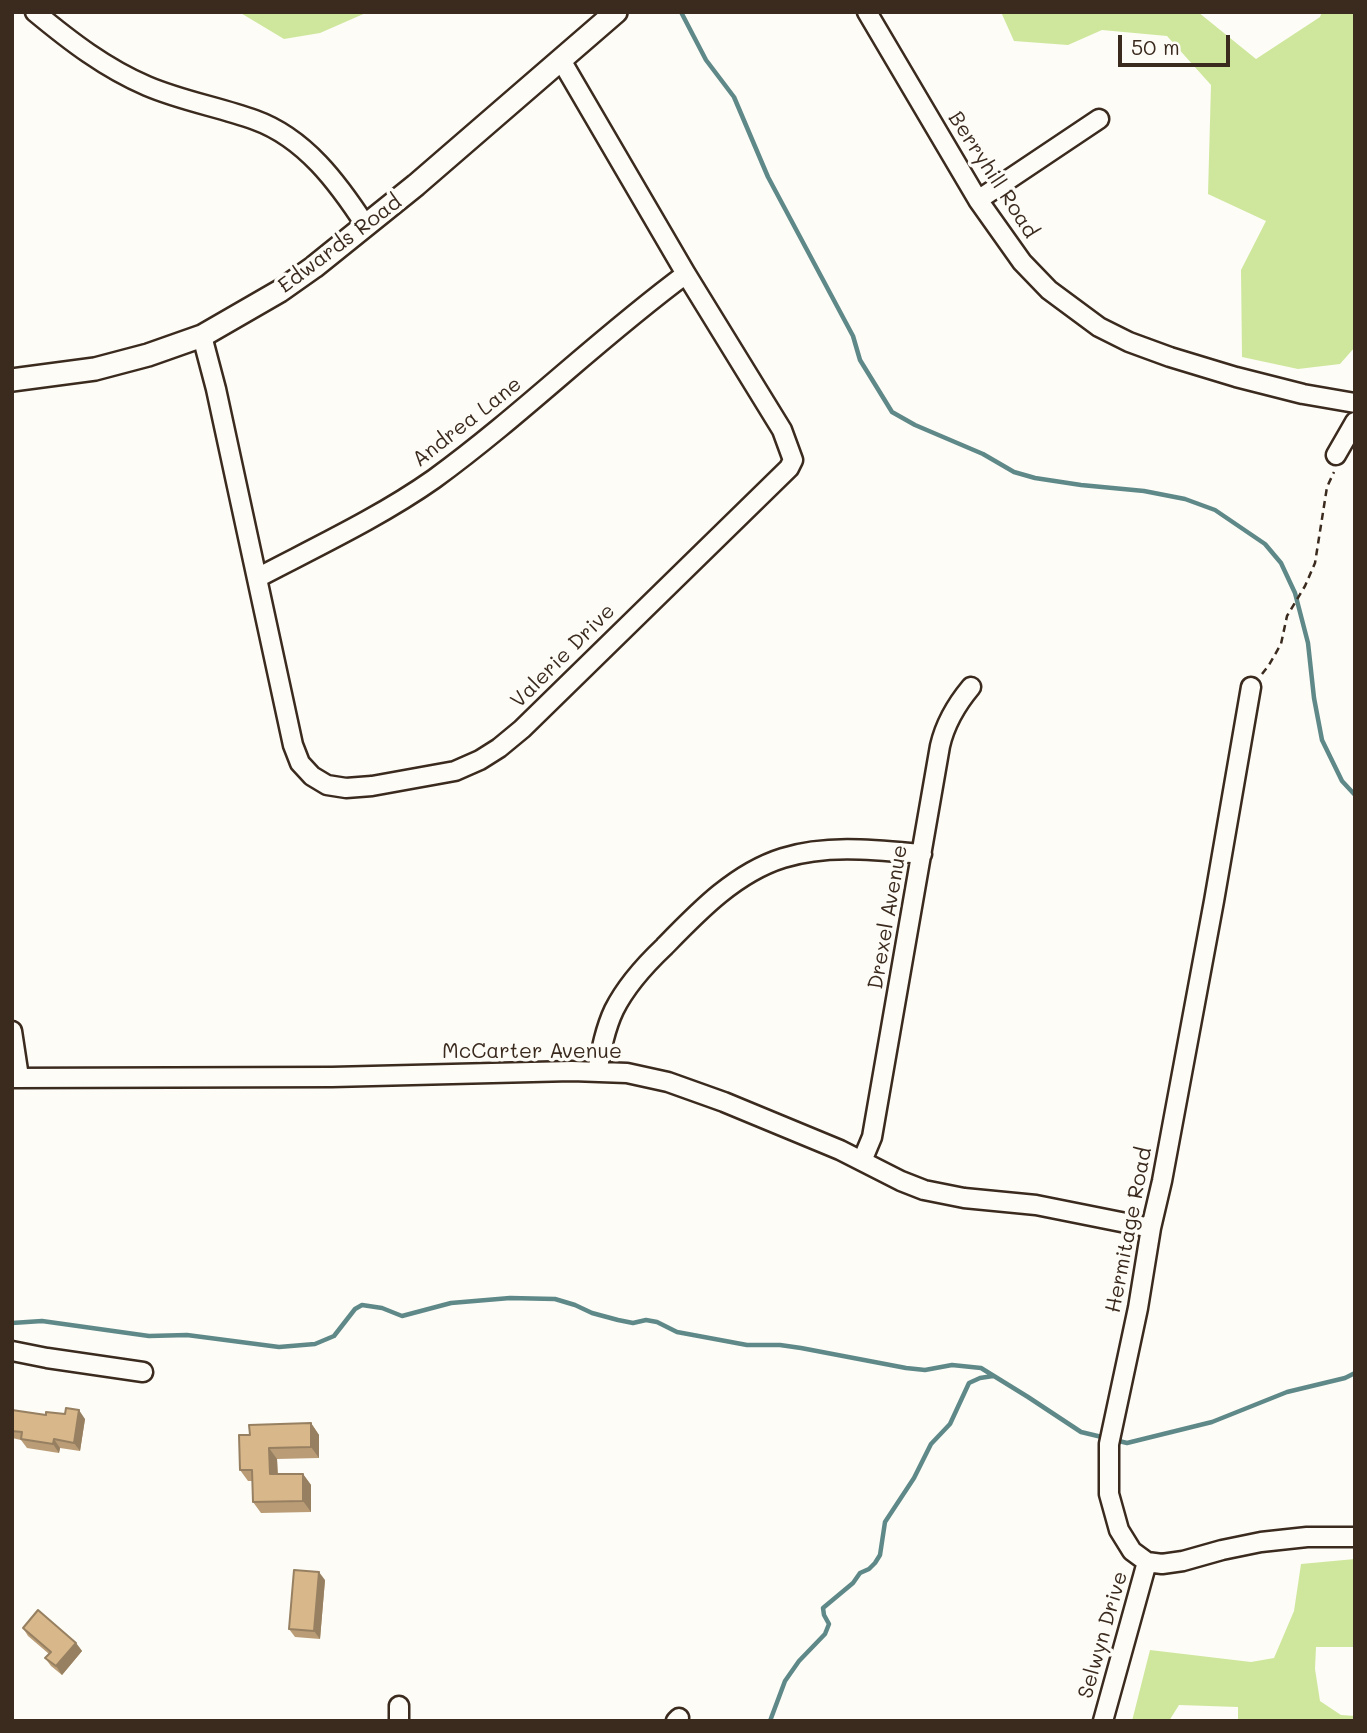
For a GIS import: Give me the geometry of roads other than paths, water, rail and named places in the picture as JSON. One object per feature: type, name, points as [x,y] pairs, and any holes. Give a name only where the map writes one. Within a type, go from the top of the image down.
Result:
[{"type":"street","points":[[35,12],[71,41],[124,75],[180,99],[255,120],[286,136],[308,153],[331,178],[366,226]]},
{"type":"street","name":"Edwards Road","points":[[12,380],[95,369],[148,355],[202,336],[280,291],[366,226],[617,12]]},
{"type":"street","name":"Berryhill Road","points":[[867,12],[978,200],[1022,262],[1049,290],[1076,312],[1116,337],[1170,357],[1303,394],[1355,403]]},
{"type":"street","name":"Valerie Drive","points":[[202,336],[216,389],[293,745],[300,763],[312,776],[327,785],[346,788],[455,771],[499,748],[522,729],[789,468],[793,460],[782,430],[686,274],[561,60]]},
{"type":"street","points":[[978,200],[1099,119]]},
{"type":"street","name":"Andrea Lane","points":[[257,578],[393,505],[433,479],[686,274]]},
{"type":"street","points":[[1336,455],[1355,422]]},
{"type":"street","name":"Drexel Avenue","points":[[862,1161],[872,1137],[943,732],[957,704],[971,687]]},
{"type":"street","name":"Hermitage Road","points":[[1147,1562],[1132,1551],[1119,1530],[1112,1510],[1109,1494],[1110,1438],[1162,1181],[1251,687]]},
{"type":"street","points":[[597,1072],[608,1025],[627,989],[692,918],[736,882],[761,867],[802,853],[870,850],[922,854]]},
{"type":"street","points":[[12,1031],[15,1078]]},
{"type":"street","name":"McCarter Avenue","points":[[15,1078],[627,1073],[668,1082],[724,1102],[840,1150],[901,1181],[944,1195],[1036,1205],[1151,1228]]},
{"type":"street","points":[[12,1351],[143,1372]]},
{"type":"street","points":[[1147,1562],[1162,1564],[1183,1561],[1261,1542],[1307,1537],[1355,1537]]},
{"type":"street","name":"Selwyn Drive","points":[[1102,1721],[1147,1562]]},
{"type":"waterway","points":[[681,12],[706,60],[734,97],[768,177],[853,336],[860,360],[892,412],[915,425],[983,454],[1014,472],[1035,478],[1144,491],[1185,499],[1215,510],[1265,544],[1281,563],[1295,593],[1308,643],[1322,740],[1342,781],[1355,795]]},
{"type":"waterway","points":[[12,1323],[42,1321],[149,1336],[187,1335],[279,1347],[315,1344],[334,1336],[355,1309],[362,1305],[382,1308],[402,1316],[451,1303],[510,1298],[555,1299],[618,1320],[633,1323],[646,1320],[657,1322],[677,1332],[747,1345],[780,1345],[925,1370],[952,1365],[981,1368],[1081,1432],[1106,1438]]},
{"type":"waterway","points":[[1115,1440],[1127,1443],[1212,1422],[1287,1392],[1345,1378],[1355,1373]]},
{"type":"waterway","points":[[770,1721],[785,1681],[799,1661],[825,1634],[829,1624],[823,1608],[853,1583],[860,1573],[875,1563],[880,1555],[885,1522],[914,1478],[931,1444],[950,1424],[969,1383],[993,1376]]}]
